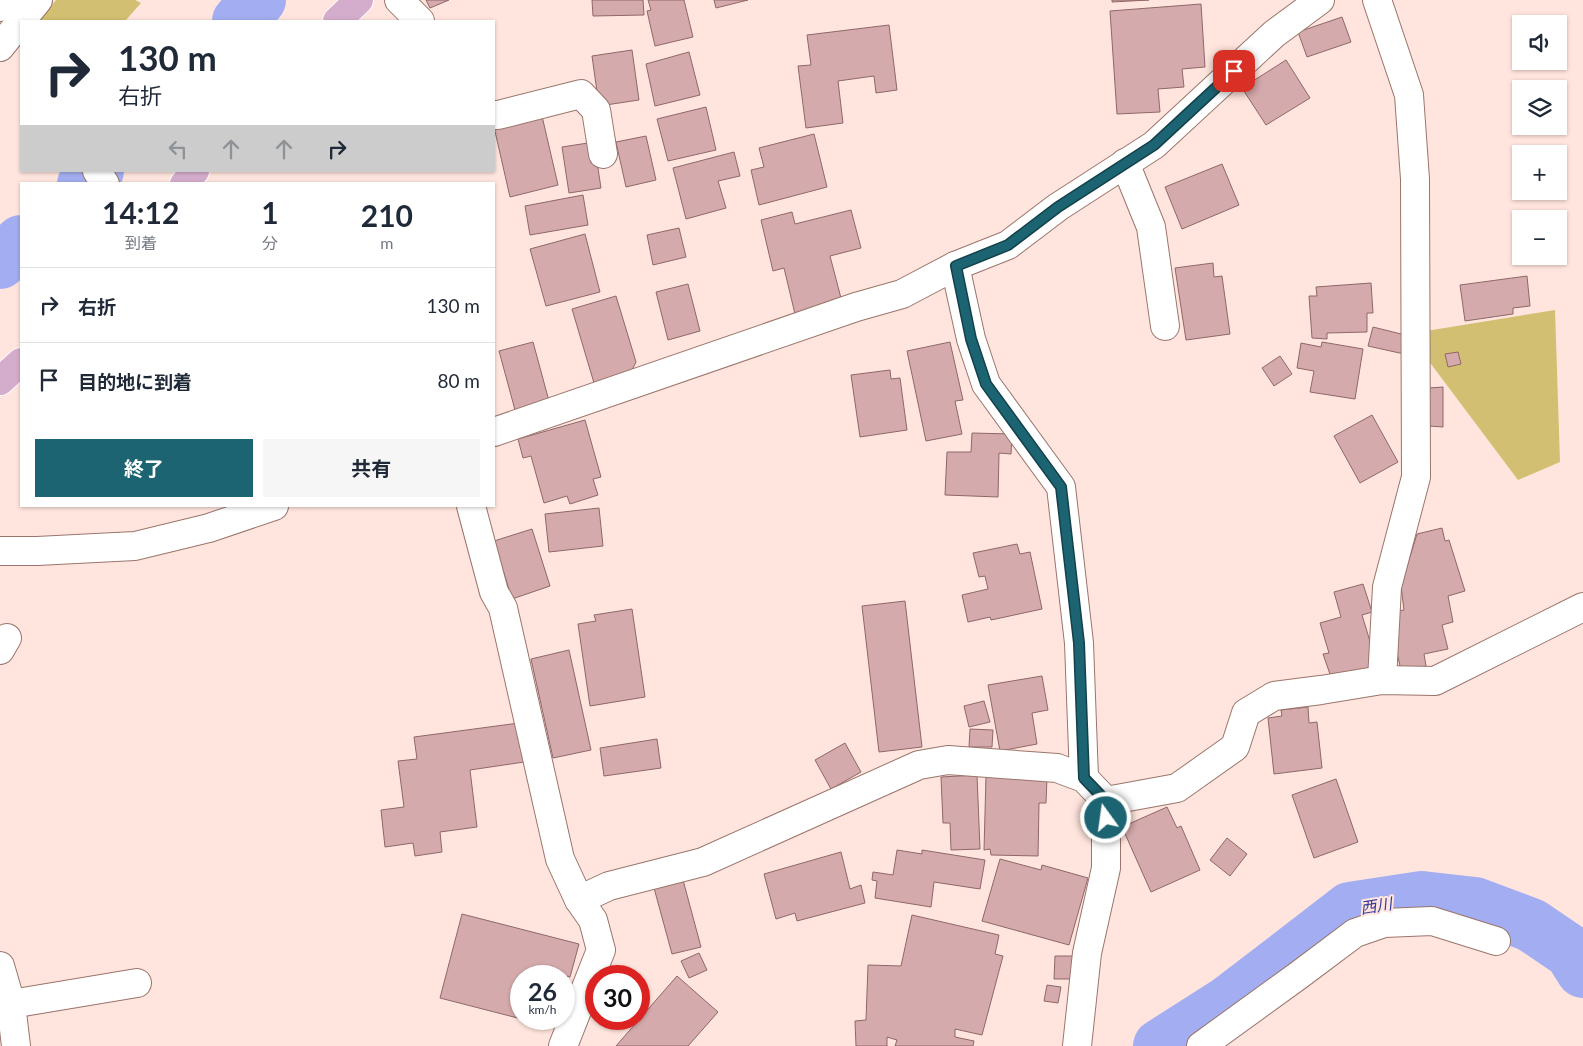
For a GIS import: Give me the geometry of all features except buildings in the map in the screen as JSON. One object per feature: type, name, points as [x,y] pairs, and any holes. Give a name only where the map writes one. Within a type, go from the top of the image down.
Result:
[{"type":"main road","points":[[338,20],[359,0]]},
{"type":"main road","points":[[186,182],[194,172]]},
{"type":"main road","points":[[0,381],[20,363]]},
{"type":"street","points":[[400,0],[419,20]]},
{"type":"street","points":[[495,432],[856,307],[902,294],[956,266],[1008,245],[1058,207],[1154,145],[1274,34],[1320,0]]},
{"type":"street","points":[[1377,0],[1409,95],[1415,179],[1416,477],[1387,587],[1382,680]]},
{"type":"street","points":[[0,7],[37,1]]},
{"type":"street","points":[[25,20],[37,1]]},
{"type":"street","points":[[10,44],[20,28]]},
{"type":"street","points":[[495,114],[581,94],[596,110],[603,154]]},
{"type":"street","points":[[1125,164],[1151,227],[1165,326]]},
{"type":"street","points":[[956,266],[971,339],[986,384],[1061,487],[1079,643],[1084,778]]},
{"type":"street","points":[[470,507],[494,592],[503,608],[560,858],[579,900],[593,920],[601,950],[563,1046]]},
{"type":"street","points":[[0,550],[37,551],[135,546],[209,528],[265,508]]},
{"type":"street","points":[[1106,801],[1177,788],[1235,747],[1246,713],[1274,696],[1382,680],[1435,681],[1583,607]]},
{"type":"street","points":[[579,900],[609,886],[703,862],[919,765],[948,760],[1057,768],[1084,778],[1106,801],[1106,868],[1087,954],[1077,1045]]},
{"type":"street","points":[[1201,1046],[1355,932],[1384,924],[1432,921],[1496,941]]},
{"type":"street","points":[[0,966],[11,1004],[16,1046]]},
{"type":"street","points":[[11,1004],[138,983]]},
{"type":"shaded area","points":[[56,0],[135,0],[141,3],[126,20],[40,20]]},
{"type":"shaded area","points":[[1555,310],[1560,462],[1518,480],[1425,356],[1426,331]]},
{"type":"waterway","points":[[240,20],[259,0]]},
{"type":"waterway","points":[[86,182],[96,172]]},
{"type":"waterway","points":[[0,262],[20,243]]},
{"type":"waterway","name":"西川","points":[[1160,1046],[1229,1002],[1350,909],[1422,898],[1475,904],[1531,925],[1571,952],[1583,971]]},
{"type":"route","points":[[1106,818],[1106,801],[1084,778],[1079,643],[1061,487],[986,384],[971,339],[956,266],[1008,245],[1058,207],[1154,145],[1234,71]]}]
